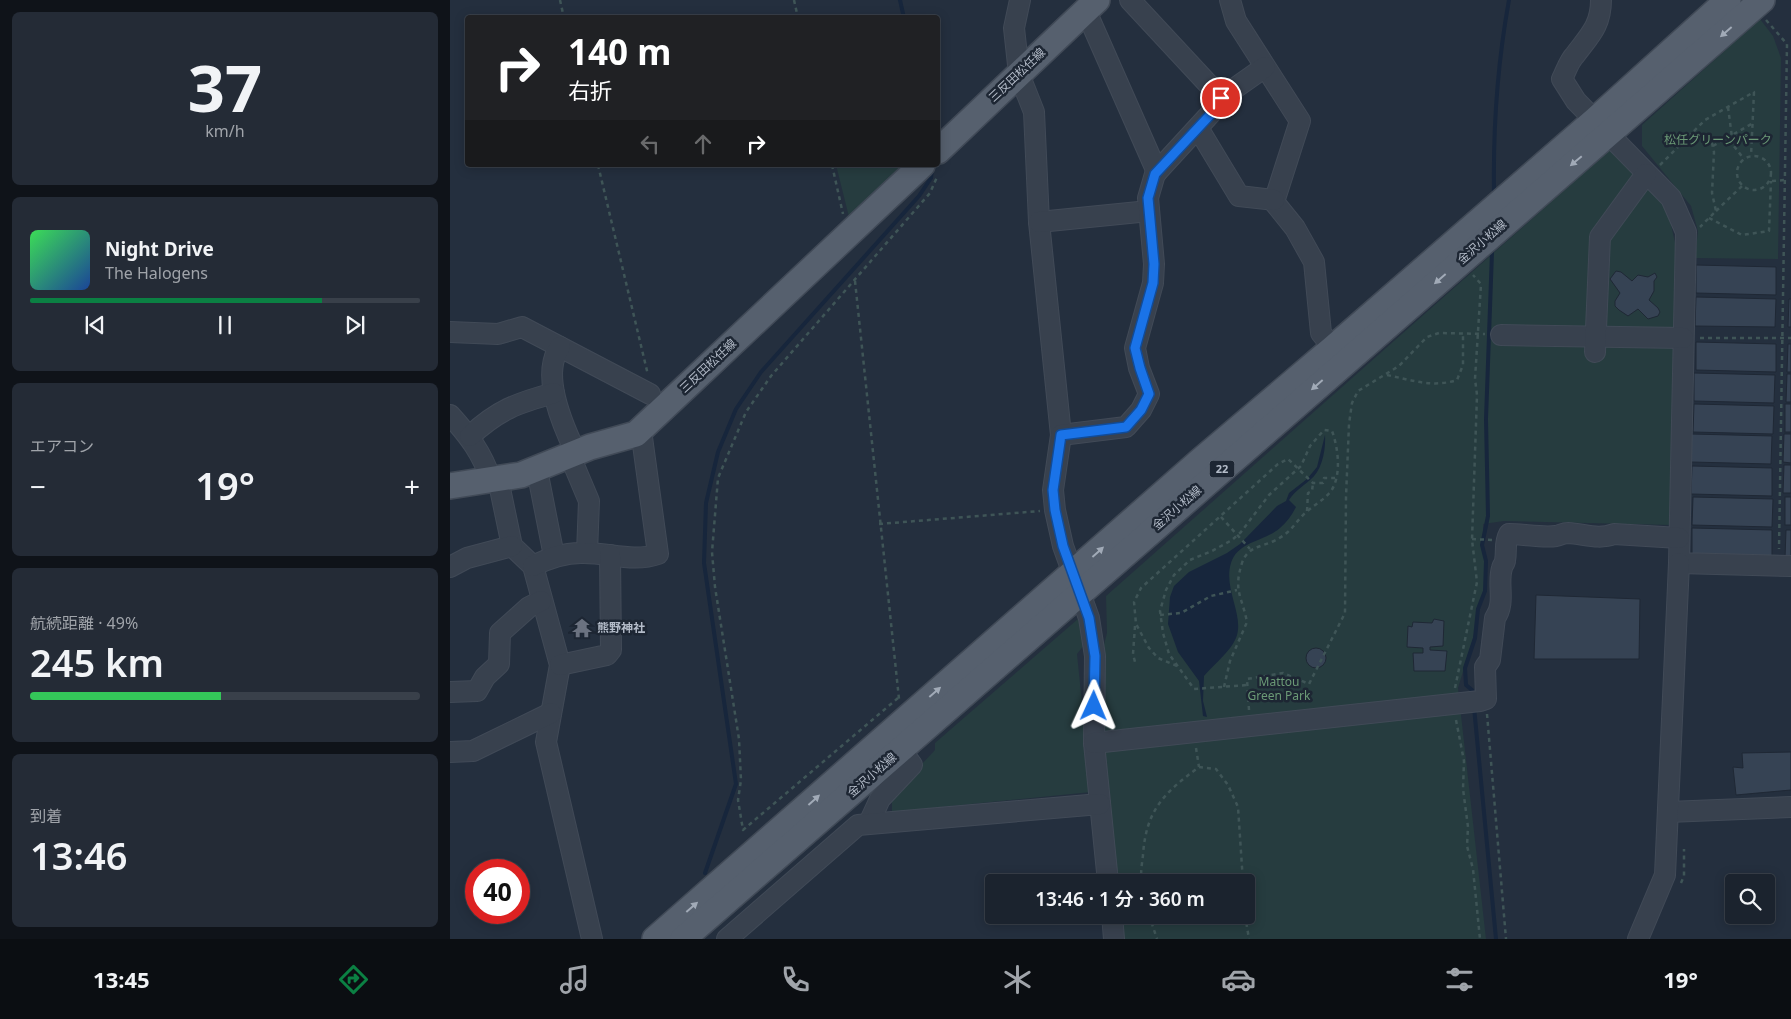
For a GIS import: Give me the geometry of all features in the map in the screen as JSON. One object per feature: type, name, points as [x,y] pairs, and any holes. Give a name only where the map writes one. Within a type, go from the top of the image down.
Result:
[{"type":"main road","name":"金沢小松線","points":[[655,939],[904,706],[1077,583],[1602,127],[1728,0]]},
{"type":"main road","name":"金沢小松線","points":[[683,939],[901,750],[1077,583],[1200,461],[1333,348],[1602,127],[1758,3]]},
{"type":"main road","name":"三反田松任線","points":[[940,148],[1019,74],[1085,6]]},
{"type":"main road","name":"三反田松任線","points":[[450,486],[494,480],[537,470],[573,455],[636,434],[848,235],[930,170]]},
{"type":"street","points":[[1020,0],[1014,28],[1019,74],[1034,112],[1039,222],[1061,435],[1053,490],[1055,510],[1063,546],[1089,618],[1095,656],[1094,743],[1107,874]]},
{"type":"street","points":[[1061,435],[1126,427],[1141,410],[1149,394],[1135,348],[1153,283],[1154,264],[1148,198],[1157,172],[1224,100],[1130,0]]},
{"type":"street","points":[[1230,0],[1236,21],[1300,121],[1274,202],[1295,228],[1314,262],[1321,333],[1333,348]]},
{"type":"street","points":[[1601,0],[1601,10],[1590,39],[1574,56],[1562,79],[1576,101],[1671,198],[1686,232],[1679,563],[1665,875],[1638,939]]},
{"type":"street","points":[[1085,6],[1157,172]]},
{"type":"street","points":[[1221,98],[1265,67]]},
{"type":"street","points":[[1198,128],[1239,196],[1274,200]]},
{"type":"street","points":[[1596,344],[1600,237],[1647,175]]},
{"type":"street","points":[[1039,222],[1149,211]]},
{"type":"street","points":[[450,332],[498,334],[522,327],[650,394]]},
{"type":"street","points":[[1501,335],[1596,344],[1683,338]]},
{"type":"street","points":[[560,347],[553,356],[554,393],[563,427],[589,501],[587,553]]},
{"type":"street","points":[[470,436],[486,421],[516,403],[554,393]]},
{"type":"street","points":[[450,416],[470,436],[484,458],[494,480],[512,546],[533,566],[560,665],[546,742],[592,939]]},
{"type":"street","points":[[533,566],[554,556],[587,553],[645,559],[658,554],[641,430]]},
{"type":"street","points":[[537,470],[554,556]]},
{"type":"street","points":[[1094,743],[1469,702],[1490,660],[1495,618],[1498,614],[1502,593],[1505,540],[1509,534],[1556,536],[1565,533],[1597,537],[1614,534],[1679,538]]},
{"type":"street","points":[[450,567],[467,558],[512,546]]},
{"type":"street","points":[[560,665],[607,655],[611,650],[610,555]]},
{"type":"street","points":[[1679,563],[1785,566]]},
{"type":"street","points":[[450,692],[477,691],[485,676],[499,664],[500,633],[529,607],[541,601]]},
{"type":"street","points":[[450,752],[473,751],[551,713]]},
{"type":"street","points":[[869,823],[880,799],[912,765],[901,750]]},
{"type":"street","points":[[727,939],[858,825],[1100,804]]},
{"type":"street","points":[[1668,812],[1791,807]]},
{"type":"street","points":[[1113,924],[1114,939]]},
{"type":"path","points":[[560,0],[563,15]]},
{"type":"path","points":[[794,0],[797,15]]},
{"type":"path","points":[[1758,3],[1787,44],[1782,338],[1785,566]]},
{"type":"path","points":[[1647,175],[1705,120],[1754,92],[1751,156]]},
{"type":"path","points":[[1728,107],[1730,136],[1733,145],[1744,159]]},
{"type":"path","points":[[1712,146],[1753,123]]},
{"type":"path","points":[[1690,135],[1704,137],[1712,146],[1714,152],[1712,193],[1716,211]]},
{"type":"path","points":[[1709,218],[1742,235],[1768,230],[1770,181],[1770,171],[1766,161],[1751,156],[1744,159],[1737,172],[1742,185],[1755,190],[1770,181],[1785,180]]},
{"type":"path","points":[[598,167],[650,394]]},
{"type":"path","points":[[832,167],[848,235]]},
{"type":"path","points":[[855,280],[879,524],[904,706],[743,830],[738,800],[740,780],[739,739],[715,587],[712,552],[718,478],[746,412],[771,376],[930,193],[930,170]]},
{"type":"path","points":[[1686,239],[1742,185]]},
{"type":"path","points":[[1471,273],[1481,284],[1472,539],[1477,582],[1457,670],[1469,702],[1506,939]]},
{"type":"path","points":[[1249,726],[1247,679],[1283,673],[1309,684],[1345,612],[1349,424],[1352,404],[1358,391],[1399,366],[1427,337],[1439,333],[1479,334]]},
{"type":"path","points":[[1385,374],[1428,384],[1447,383],[1457,380],[1463,365],[1463,334]]},
{"type":"path","points":[[1683,338],[1791,338]]},
{"type":"path","points":[[1224,687],[1230,661],[1247,622],[1237,590],[1242,562],[1250,549],[1274,541],[1293,529],[1307,512],[1332,490],[1338,454],[1332,431],[1324,430],[1310,446],[1298,468],[1269,495],[1254,517],[1237,535],[1212,551],[1190,560],[1174,575],[1166,590],[1160,615],[1169,654],[1194,689],[1224,687],[1247,685]]},
{"type":"path","points":[[1135,662],[1133,654],[1136,624],[1134,602],[1141,588],[1278,464],[1288,459],[1313,483]]},
{"type":"path","points":[[1313,483],[1324,482],[1324,478],[1335,478]]},
{"type":"path","points":[[1307,512],[1308,493],[1312,491],[1313,483]]},
{"type":"path","points":[[879,524],[1055,510]]},
{"type":"path","points":[[1221,517],[1250,549]]},
{"type":"path","points":[[1472,539],[1488,539]]},
{"type":"path","points":[[1160,615],[1182,613],[1212,596],[1237,590]]},
{"type":"path","points":[[1136,624],[1149,648],[1158,658],[1179,666]]},
{"type":"path","points":[[1469,702],[1463,789],[1468,827],[1467,846],[1473,869],[1480,939]]},
{"type":"path","points":[[1142,874],[1143,849],[1153,810],[1168,792],[1199,767],[1216,769],[1228,785],[1238,807],[1242,874]]},
{"type":"path","points":[[1152,924],[1157,939]]},
{"type":"path","points":[[1246,924],[1249,939]]},
{"type":"green space","name":"松任グリーンパーク","points":[[1760,19],[1773,36],[1781,58],[1778,259],[1695,258],[1698,231],[1691,206],[1642,146],[1642,125]]},
{"type":"green space","name":"Mattou Green Park","points":[[1612,148],[1667,207],[1676,247],[1671,525],[1504,521],[1483,524],[1485,583],[1476,629],[1458,688],[1486,939],[1123,939],[1122,924],[1255,924],[1255,874],[1116,874],[1104,763],[1098,668],[1107,633],[1106,596]]},
{"type":"green space","points":[[836,167],[904,167],[850,221]]},
{"type":"green space","points":[[1086,612],[1084,645],[1077,654],[1091,792],[892,812],[892,796],[935,750],[935,743]]},
{"type":"water","points":[[1325,435],[1324,453],[1318,471],[1289,500],[1296,507],[1283,526],[1274,533],[1245,546],[1234,556],[1229,573],[1238,630],[1230,648],[1204,676],[1203,701],[1207,717],[1203,716],[1199,681],[1178,652],[1168,624],[1170,597],[1174,586],[1189,572],[1227,553],[1240,544],[1277,506],[1286,501],[1289,493],[1307,479],[1317,467]]},
{"type":"building","points":[[1696,265],[1776,267],[1776,295],[1696,293]]},
{"type":"building","points":[[1616,271],[1621,272],[1632,281],[1638,275],[1648,277],[1655,273],[1657,277],[1654,281],[1654,291],[1649,300],[1658,308],[1660,312],[1658,316],[1648,319],[1638,309],[1628,316],[1615,306],[1615,301],[1620,293],[1610,279]]},
{"type":"building","points":[[1696,297],[1776,299],[1775,327],[1695,326]]},
{"type":"building","points":[[1789,299],[1791,299],[1791,327],[1788,327]]},
{"type":"building","points":[[1696,342],[1776,344],[1776,372],[1696,370]]},
{"type":"building","points":[[1788,344],[1791,344],[1791,372],[1787,372]]},
{"type":"building","points":[[1694,373],[1775,375],[1774,403],[1694,401]]},
{"type":"building","points":[[1787,374],[1791,374],[1791,402],[1786,402]]},
{"type":"building","points":[[1694,404],[1774,406],[1773,434],[1693,432]]},
{"type":"building","points":[[1785,404],[1791,404],[1791,432],[1785,432]]},
{"type":"building","points":[[1691,434],[1772,436],[1771,464],[1691,462]]},
{"type":"building","points":[[1784,434],[1791,434],[1791,463],[1783,462]]},
{"type":"building","points":[[1784,465],[1791,465],[1791,493],[1783,493]]},
{"type":"building","points":[[1692,466],[1772,468],[1772,496],[1691,494]]},
{"type":"building","points":[[1693,497],[1773,499],[1772,527],[1692,525]]},
{"type":"building","points":[[1785,497],[1791,497],[1791,525],[1785,525]]},
{"type":"building","points":[[1692,528],[1772,530],[1772,558],[1692,556]]},
{"type":"building","points":[[1786,530],[1791,530],[1791,558],[1785,558]]},
{"type":"building","points":[[1536,595],[1640,599],[1639,659],[1534,659]]},
{"type":"building","points":[[1434,619],[1444,621],[1443,646],[1430,647],[1430,650],[1447,651],[1445,671],[1414,671],[1413,653],[1423,653],[1423,648],[1407,647],[1408,626],[1412,627],[1413,622],[1432,623]]},
{"type":"building","points":[[1316,648],[1323,651],[1326,658],[1323,665],[1316,668],[1309,665],[1306,658],[1309,651]]},
{"type":"building","points":[[1791,752],[1791,790],[1736,795],[1733,767],[1743,768],[1742,753]]},
{"type":"waterway","points":[[900,0],[903,15]]},
{"type":"waterway","points":[[1494,191],[1494,142],[1497,95],[1501,48],[1509,0]]},
{"type":"waterway","points":[[705,873],[736,784],[704,563],[706,503],[718,452],[736,409],[761,372],[919,196],[931,178],[932,169]]},
{"type":"waterway","points":[[1473,695],[1472,690],[1466,685],[1465,668],[1475,638],[1478,609],[1485,591],[1486,561],[1482,545],[1488,516],[1486,419],[1492,252]]},
{"type":"waterway","points":[[1474,707],[1496,939]]},
{"type":"place","name":"熊野神社","points":[[582,628]]},
{"type":"route","points":[[1094,706],[1095,656],[1089,618],[1079,593],[1075,573],[1063,546],[1055,510],[1053,490],[1061,435],[1126,427],[1141,410],[1149,394],[1135,348],[1142,317],[1153,283],[1154,264],[1148,198],[1155,174],[1224,100],[1221,98]]}]
